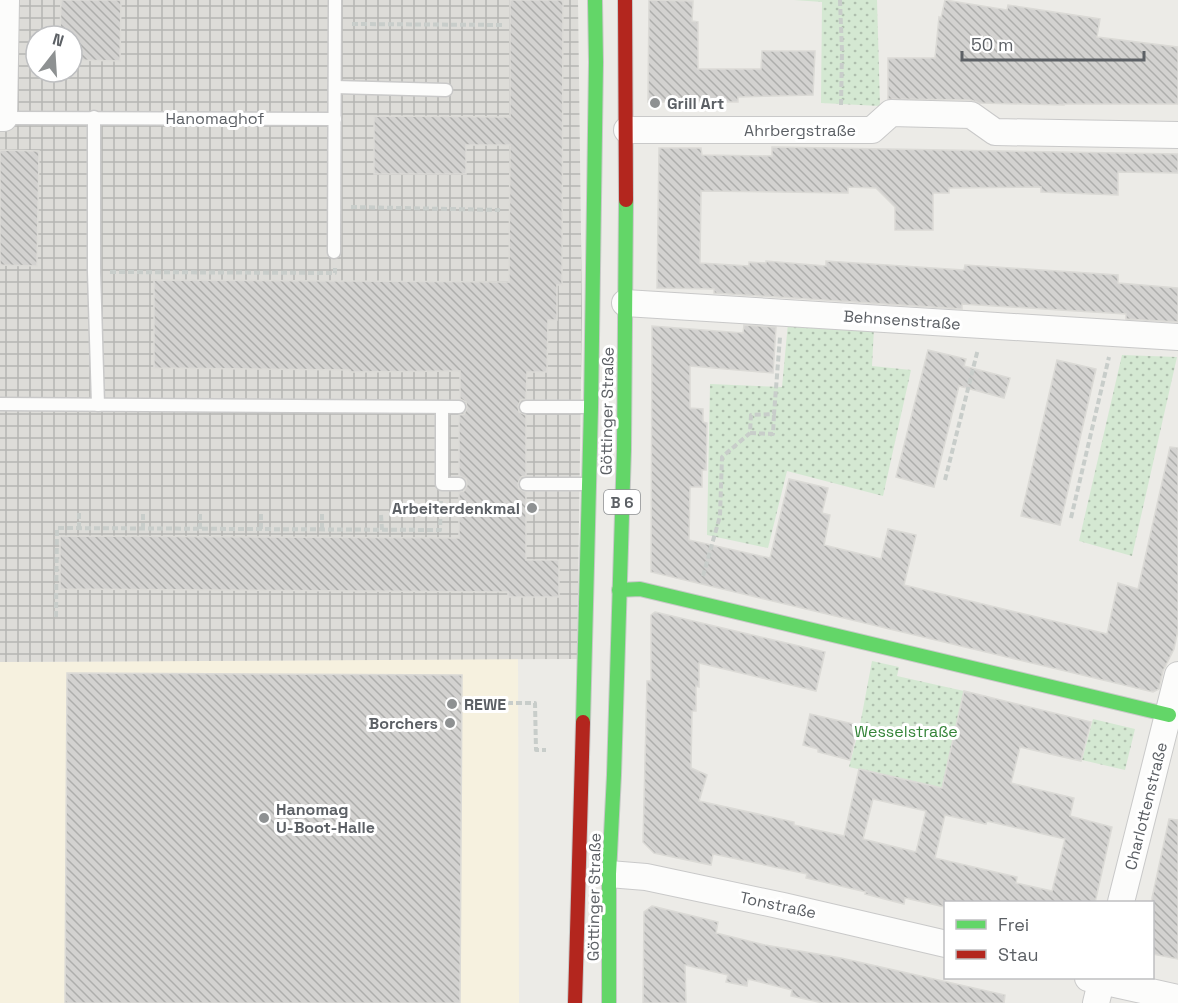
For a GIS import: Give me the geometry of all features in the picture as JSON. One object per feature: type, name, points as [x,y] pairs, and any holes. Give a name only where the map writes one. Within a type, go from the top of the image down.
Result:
[{"type":"main road","name":"Göttinger Straße","points":[[575,1003],[591,407],[596,62],[594,0]]},
{"type":"main road","name":"Göttinger Straße","points":[[609,1003],[609,874],[624,449],[627,130],[625,0]]},
{"type":"main road","points":[[619,590],[640,589],[1173,716]]},
{"type":"street","points":[[2,118],[6,0]]},
{"type":"street","name":"Ahrbergstraße","points":[[627,130],[872,130],[891,113],[971,115],[995,132],[1178,135]]},
{"type":"street","name":"Behnsenstraße","points":[[625,303],[1178,338]]},
{"type":"street","name":"Charlottenstraße","points":[[1122,901],[1173,716],[1178,675]]},
{"type":"street","name":"Tonstraße","points":[[609,874],[646,877],[944,944]]},
{"type":"street","points":[[1097,985],[1178,998]]},
{"type":"lane","points":[[334,252],[335,0]]},
{"type":"lane","points":[[335,87],[446,90]]},
{"type":"lane","points":[[94,117],[94,272],[98,405]]},
{"type":"lane","name":"Hanomaghof","points":[[2,118],[335,118]]},
{"type":"lane","points":[[0,404],[459,407]]},
{"type":"lane","points":[[442,407],[442,484],[459,484]]},
{"type":"lane","points":[[526,407],[591,407]]},
{"type":"lane","points":[[526,484],[589,484]]},
{"type":"path","points":[[840,0],[842,51],[840,130]]},
{"type":"path","points":[[335,24],[505,26]]},
{"type":"path","points":[[335,206],[500,210]]},
{"type":"path","points":[[94,272],[335,273],[334,252]]},
{"type":"path","points":[[696,603],[720,516],[722,457],[750,434],[773,434],[782,312]]},
{"type":"path","points":[[945,480],[984,325]]},
{"type":"path","points":[[1071,518],[1115,333]]},
{"type":"path","points":[[750,434],[751,415],[774,414]]},
{"type":"path","points":[[56,617],[57,528],[440,530],[442,484]]},
{"type":"path","points":[[79,513],[79,528]]},
{"type":"path","points":[[143,514],[143,528]]},
{"type":"path","points":[[200,514],[200,529]]},
{"type":"path","points":[[261,514],[261,529]]},
{"type":"path","points":[[322,514],[322,530]]},
{"type":"path","points":[[381,515],[381,530]]},
{"type":"path","points":[[462,703],[535,703],[536,750],[546,750]]},
{"type":"shaded area","points":[[0,0],[578,0],[582,313],[577,659],[0,662]]},
{"type":"shaded area","name":"Hanomag U-Boot-Halle","points":[[518,659],[519,1003],[0,1003],[0,662]]},
{"type":"green space","points":[[794,0],[877,0],[880,106],[821,103],[822,2]]},
{"type":"green space","points":[[788,323],[874,328],[872,366],[911,370],[883,496],[787,471],[768,548],[707,535],[710,384],[782,387]]},
{"type":"green space","points":[[1122,355],[1177,357],[1132,556],[1079,541]]},
{"type":"green space","name":"Wesselstraße","points":[[872,661],[899,667],[897,676],[964,691],[942,788],[849,767],[860,725]]},
{"type":"green space","points":[[1093,719],[1135,729],[1125,770],[1082,760]]},
{"type":"building","points":[[61,0],[121,0],[120,61],[84,60],[84,24],[60,24]]},
{"type":"building","points":[[510,0],[563,0],[562,285],[557,285],[557,320],[548,320],[547,372],[527,372],[526,399],[521,400],[518,406],[519,412],[526,415],[526,476],[521,477],[518,483],[519,489],[526,492],[526,560],[559,560],[559,597],[508,597],[508,592],[60,589],[60,536],[459,538],[459,492],[464,491],[467,485],[466,479],[459,476],[459,415],[464,414],[467,408],[466,402],[460,399],[460,371],[350,372],[350,370],[154,368],[154,280],[509,282],[510,145],[466,145],[466,174],[374,174],[374,116],[510,117]]},
{"type":"building","points":[[649,0],[693,1],[692,21],[698,22],[698,69],[761,69],[762,51],[815,51],[813,95],[738,97],[738,102],[648,102]]},
{"type":"building","points":[[945,0],[1007,10],[1008,5],[1100,19],[1097,37],[1178,47],[1178,104],[1064,105],[979,103],[971,100],[888,99],[888,58],[935,58],[939,17],[941,18]]},
{"type":"building","points":[[772,147],[1178,154],[1178,173],[1118,172],[1118,195],[1041,192],[1041,187],[949,188],[949,193],[933,193],[933,230],[895,230],[895,207],[876,188],[848,187],[848,193],[701,191],[700,263],[749,266],[749,262],[766,263],[766,261],[826,266],[826,261],[964,270],[965,265],[1118,275],[1118,283],[1178,288],[1178,322],[1126,319],[1126,314],[962,304],[962,309],[714,293],[714,289],[657,288],[659,148],[701,148],[702,155],[772,156]]},
{"type":"building","points":[[0,150],[39,151],[37,266],[0,265]]},
{"type":"building","points":[[744,325],[776,327],[773,373],[690,366],[690,408],[703,409],[703,422],[707,423],[706,470],[702,470],[702,487],[690,487],[689,540],[770,558],[789,479],[828,488],[822,513],[830,515],[824,545],[881,559],[888,529],[916,535],[904,585],[1107,634],[1118,583],[1138,589],[1170,447],[1178,448],[1178,630],[1174,649],[1163,671],[1159,689],[1153,692],[651,572],[652,326],[743,333]]},
{"type":"building","points":[[928,350],[966,359],[964,366],[1010,378],[1004,398],[959,386],[934,487],[896,477]]},
{"type":"building","points":[[1057,360],[1096,369],[1060,525],[1021,516]]},
{"type":"building","points":[[655,612],[825,652],[816,691],[699,663],[696,711],[692,711],[691,768],[707,775],[699,801],[794,822],[794,825],[844,836],[859,769],[942,788],[964,691],[1091,722],[1081,761],[1020,747],[1011,783],[1074,798],[1070,816],[1112,827],[1095,901],[944,901],[944,907],[905,898],[904,904],[865,894],[866,892],[806,878],[807,874],[713,854],[711,865],[654,853],[643,842],[647,681],[651,681],[651,615]],"holes":[[[873,799],[926,811],[916,852],[863,839]],[[945,815],[986,824],[987,821],[1065,839],[1052,891],[1016,883],[1017,877],[935,858]]]},
{"type":"building","name":"Hanomag U-Boot-Halle","points":[[67,673],[462,675],[460,1003],[65,1003]]},
{"type":"building","points":[[810,714],[858,725],[850,760],[818,752],[818,749],[803,745]]},
{"type":"building","points":[[1169,819],[1178,820],[1178,959],[1154,954],[1154,901],[1152,898]]},
{"type":"building","points":[[652,906],[718,922],[716,933],[1005,995],[1004,1003],[823,1003],[791,996],[792,990],[748,979],[747,986],[726,982],[728,975],[685,965],[686,1003],[643,1003],[644,912]]},
{"type":"traffic: fast","points":[[583,722],[591,407],[595,0]]},
{"type":"traffic: fast","points":[[609,1003],[609,874],[624,449],[626,200]]},
{"type":"traffic: fast","points":[[619,590],[640,589],[1169,715]]},
{"type":"traffic: jam","points":[[625,0],[626,200]]},
{"type":"traffic: jam","points":[[575,1003],[583,722]]},
{"type":"place","name":"Grill Art","points":[[655,103]]},
{"type":"place","name":"Arbeiterdenkmal","points":[[532,508]]},
{"type":"place","name":"REWE","points":[[452,704]]},
{"type":"place","name":"Borchers","points":[[450,723]]},
{"type":"place","name":"Hanomag U-Boot-Halle","points":[[264,818]]}]
